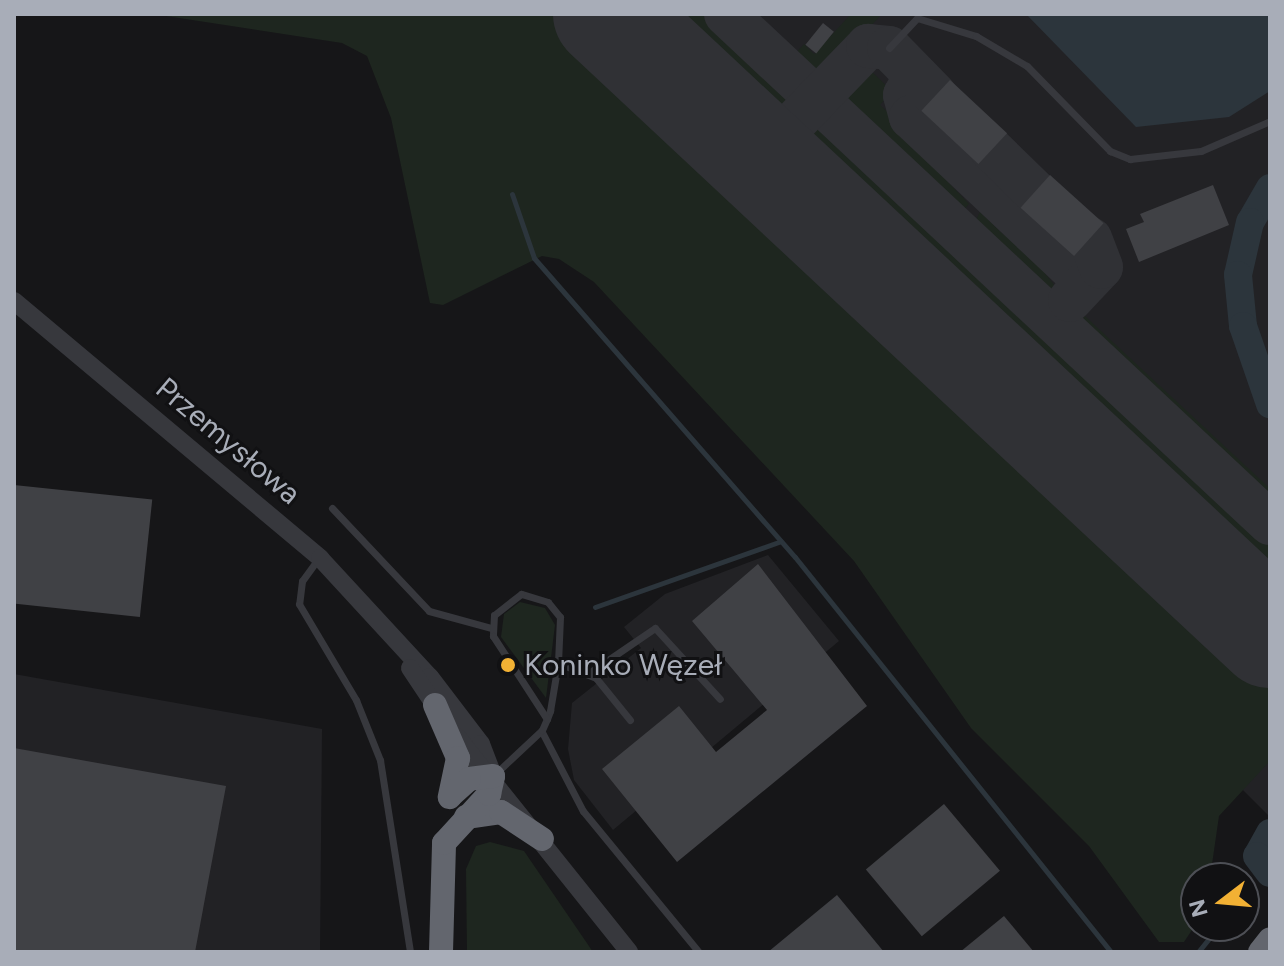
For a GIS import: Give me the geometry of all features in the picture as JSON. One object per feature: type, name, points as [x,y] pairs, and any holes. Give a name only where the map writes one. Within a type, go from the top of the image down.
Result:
[{"type":"highway","points":[[435,705],[457,750],[451,795],[437,842],[441,952]]},
{"type":"highway","points":[[439,881],[444,843],[489,794],[493,776],[469,779],[451,795]]},
{"type":"highway","points":[[464,818],[501,812],[542,839]]},
{"type":"highway","points":[[1260,952],[1270,939]]},
{"type":"street","name":"Przemysłowa","points":[[14,301],[320,558],[481,744],[493,776]]},
{"type":"street","name":"Przemysłowa","points":[[392,638],[469,755],[493,776],[629,952]]},
{"type":"lane","points":[[889,48],[915,16],[1012,55],[1110,151],[1130,159],[1201,151],[1270,121]]},
{"type":"lane","points":[[332,508],[429,611],[491,628]]},
{"type":"lane","points":[[320,558],[302,581],[299,604],[356,700],[380,760],[410,952]]},
{"type":"lane","points":[[493,776],[542,732],[547,719],[558,663],[560,617],[542,598],[521,594],[508,600],[491,628],[499,652],[547,719]]},
{"type":"lane","points":[[589,673],[655,628],[720,699]]},
{"type":"lane","points":[[558,663],[589,673],[630,720]]},
{"type":"lane","points":[[542,732],[583,811],[699,952]]},
{"type":"shaded area","points":[[153,14],[572,14],[1270,669],[1270,761],[1219,816],[1212,862],[1180,862],[1180,942],[1159,942],[1089,846],[971,728],[854,561],[594,282],[559,259],[542,256],[443,305],[430,303],[391,118],[367,56],[342,43]]},
{"type":"shaded area","points":[[412,14],[1270,14],[1270,817],[1243,790]]},
{"type":"shaded area","points":[[637,14],[712,14],[797,94],[797,105],[775,128],[760,130]]},
{"type":"shaded area","points":[[851,14],[882,14],[830,70],[825,66],[820,80],[810,80],[795,65],[794,55],[804,44],[814,54]]},
{"type":"shaded area","points":[[1026,14],[1270,14],[1270,91],[1229,117],[1136,127]]},
{"type":"shaded area","points":[[857,68],[868,68],[892,91],[880,105],[954,172],[947,181],[969,204],[962,212],[952,213],[834,103],[834,93]]},
{"type":"shaded area","points":[[812,117],[821,117],[1270,537],[1270,606],[790,156],[789,141]]},
{"type":"shaded area","points":[[980,212],[1004,235],[1012,228],[1066,279],[1060,283],[1032,257],[1055,286],[1039,296],[970,231]]},
{"type":"shaded area","points":[[1085,316],[1270,489],[1258,502],[1073,329]]},
{"type":"shaded area","points":[[768,555],[839,641],[613,830],[574,780],[568,749],[572,703],[641,648],[624,627],[665,594]]},
{"type":"shaded area","points":[[520,602],[545,608],[555,625],[546,698],[501,637],[504,614]]},
{"type":"shaded area","points":[[14,674],[322,729],[320,952],[14,952]]},
{"type":"shaded area","points":[[490,842],[524,851],[593,952],[467,952],[466,869],[476,846]]},
{"type":"building","points":[[823,23],[834,32],[816,54],[805,45]]},
{"type":"building","points":[[950,80],[1007,133],[978,164],[921,111]]},
{"type":"building","points":[[1050,175],[1104,223],[1074,256],[1021,208]]},
{"type":"building","points":[[1213,185],[1229,225],[1139,262],[1126,229],[1144,222],[1140,214]]},
{"type":"building","points":[[14,485],[152,500],[140,617],[14,604]]},
{"type":"building","points":[[758,564],[867,706],[677,862],[602,769],[679,706],[716,752],[767,710],[692,621]]},
{"type":"building","points":[[14,748],[226,786],[195,952],[14,952]]},
{"type":"building","points":[[944,804],[1000,871],[922,936],[866,870]]},
{"type":"building","points":[[837,895],[884,952],[768,952]]},
{"type":"building","points":[[1004,916],[1034,952],[960,952]]},
{"type":"waterway","points":[[1270,188],[1250,222],[1238,275],[1243,326],[1270,404]]},
{"type":"waterway","points":[[512,194],[534,258],[795,557],[1111,952]]},
{"type":"waterway","points":[[595,607],[781,541]]},
{"type":"waterway","points":[[1270,833],[1257,856],[1270,873]]},
{"type":"waterway","points":[[1198,952],[1206,942]]},
{"type":"taxiway","points":[[726,14],[1270,523]]},
{"type":"taxiway","points":[[760,158],[868,46],[889,48],[935,95]]},
{"type":"taxiway","points":[[916,76],[905,95],[911,117],[1086,282]]},
{"type":"taxiway","points":[[991,149],[1035,192]]},
{"type":"taxiway","points":[[1070,300],[1101,267],[1090,239]]},
{"type":"runway","points":[[607,14],[1270,634]]},
{"type":"place","name":"Koninko Węzeł","points":[[508,665]]}]
